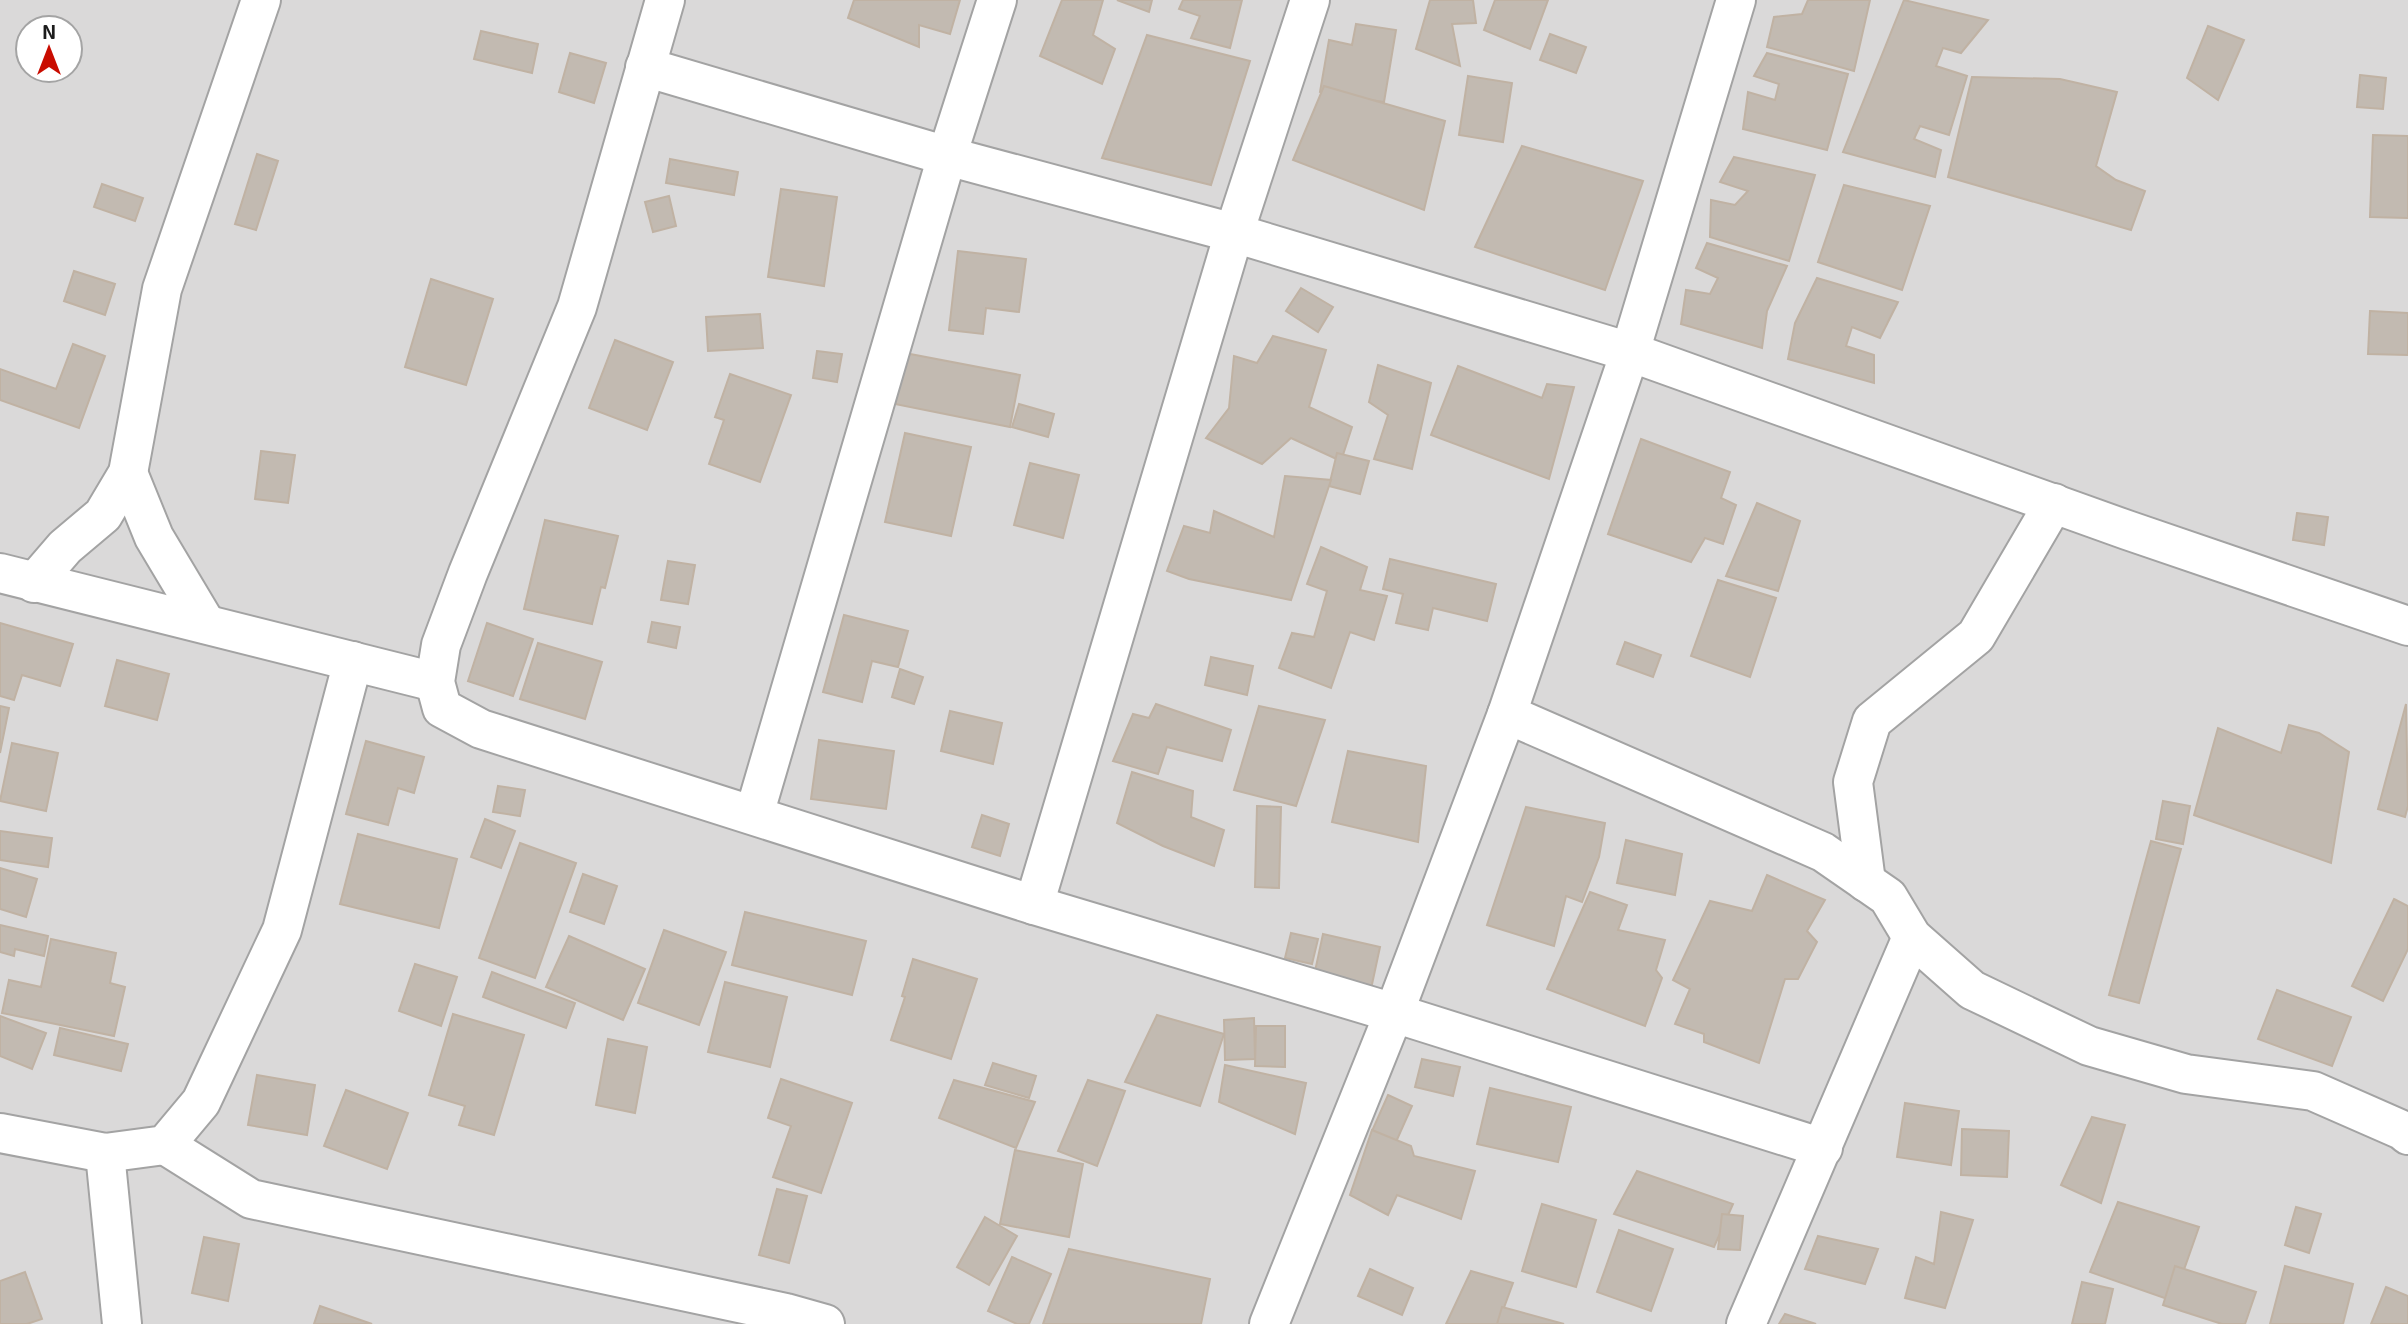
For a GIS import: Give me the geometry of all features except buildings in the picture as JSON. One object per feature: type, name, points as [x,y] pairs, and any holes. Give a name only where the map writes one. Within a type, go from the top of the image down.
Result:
[{"type":"street","points":[[17,578],[65,547],[103,515],[128,473],[162,289],[261,0]]},
{"type":"street","points":[[665,0],[578,307],[441,645],[435,682],[442,708],[481,729],[1034,905],[1394,1013],[1823,1148]]},
{"type":"street","points":[[754,815],[947,156],[997,0]]},
{"type":"street","points":[[1034,905],[1234,233],[1310,0]]},
{"type":"street","points":[[1269,1324],[1394,1013],[1507,714],[1630,352],[1736,0]]},
{"type":"street","points":[[645,67],[947,156],[1234,233],[1630,352],[2408,626]]},
{"type":"street","points":[[128,473],[154,537],[206,624]]},
{"type":"street","points":[[1866,882],[1853,782],[1872,721],[1976,636],[2054,503]]},
{"type":"street","points":[[17,578],[435,682]]},
{"type":"street","points":[[165,1145],[201,1102],[282,930],[353,661]]},
{"type":"street","points":[[1507,714],[1823,852],[1888,897],[1912,937],[1972,990],[2089,1046],[2186,1074],[2313,1091],[2408,1135]]},
{"type":"street","points":[[1746,1324],[1912,937]]},
{"type":"street","points":[[0,1133],[105,1153],[165,1145],[251,1199],[786,1313],[825,1324]]},
{"type":"street","points":[[105,1153],[122,1324]]},
{"type":"shaded area","points":[[0,0],[2408,0],[2408,1324],[0,1324]]}]
